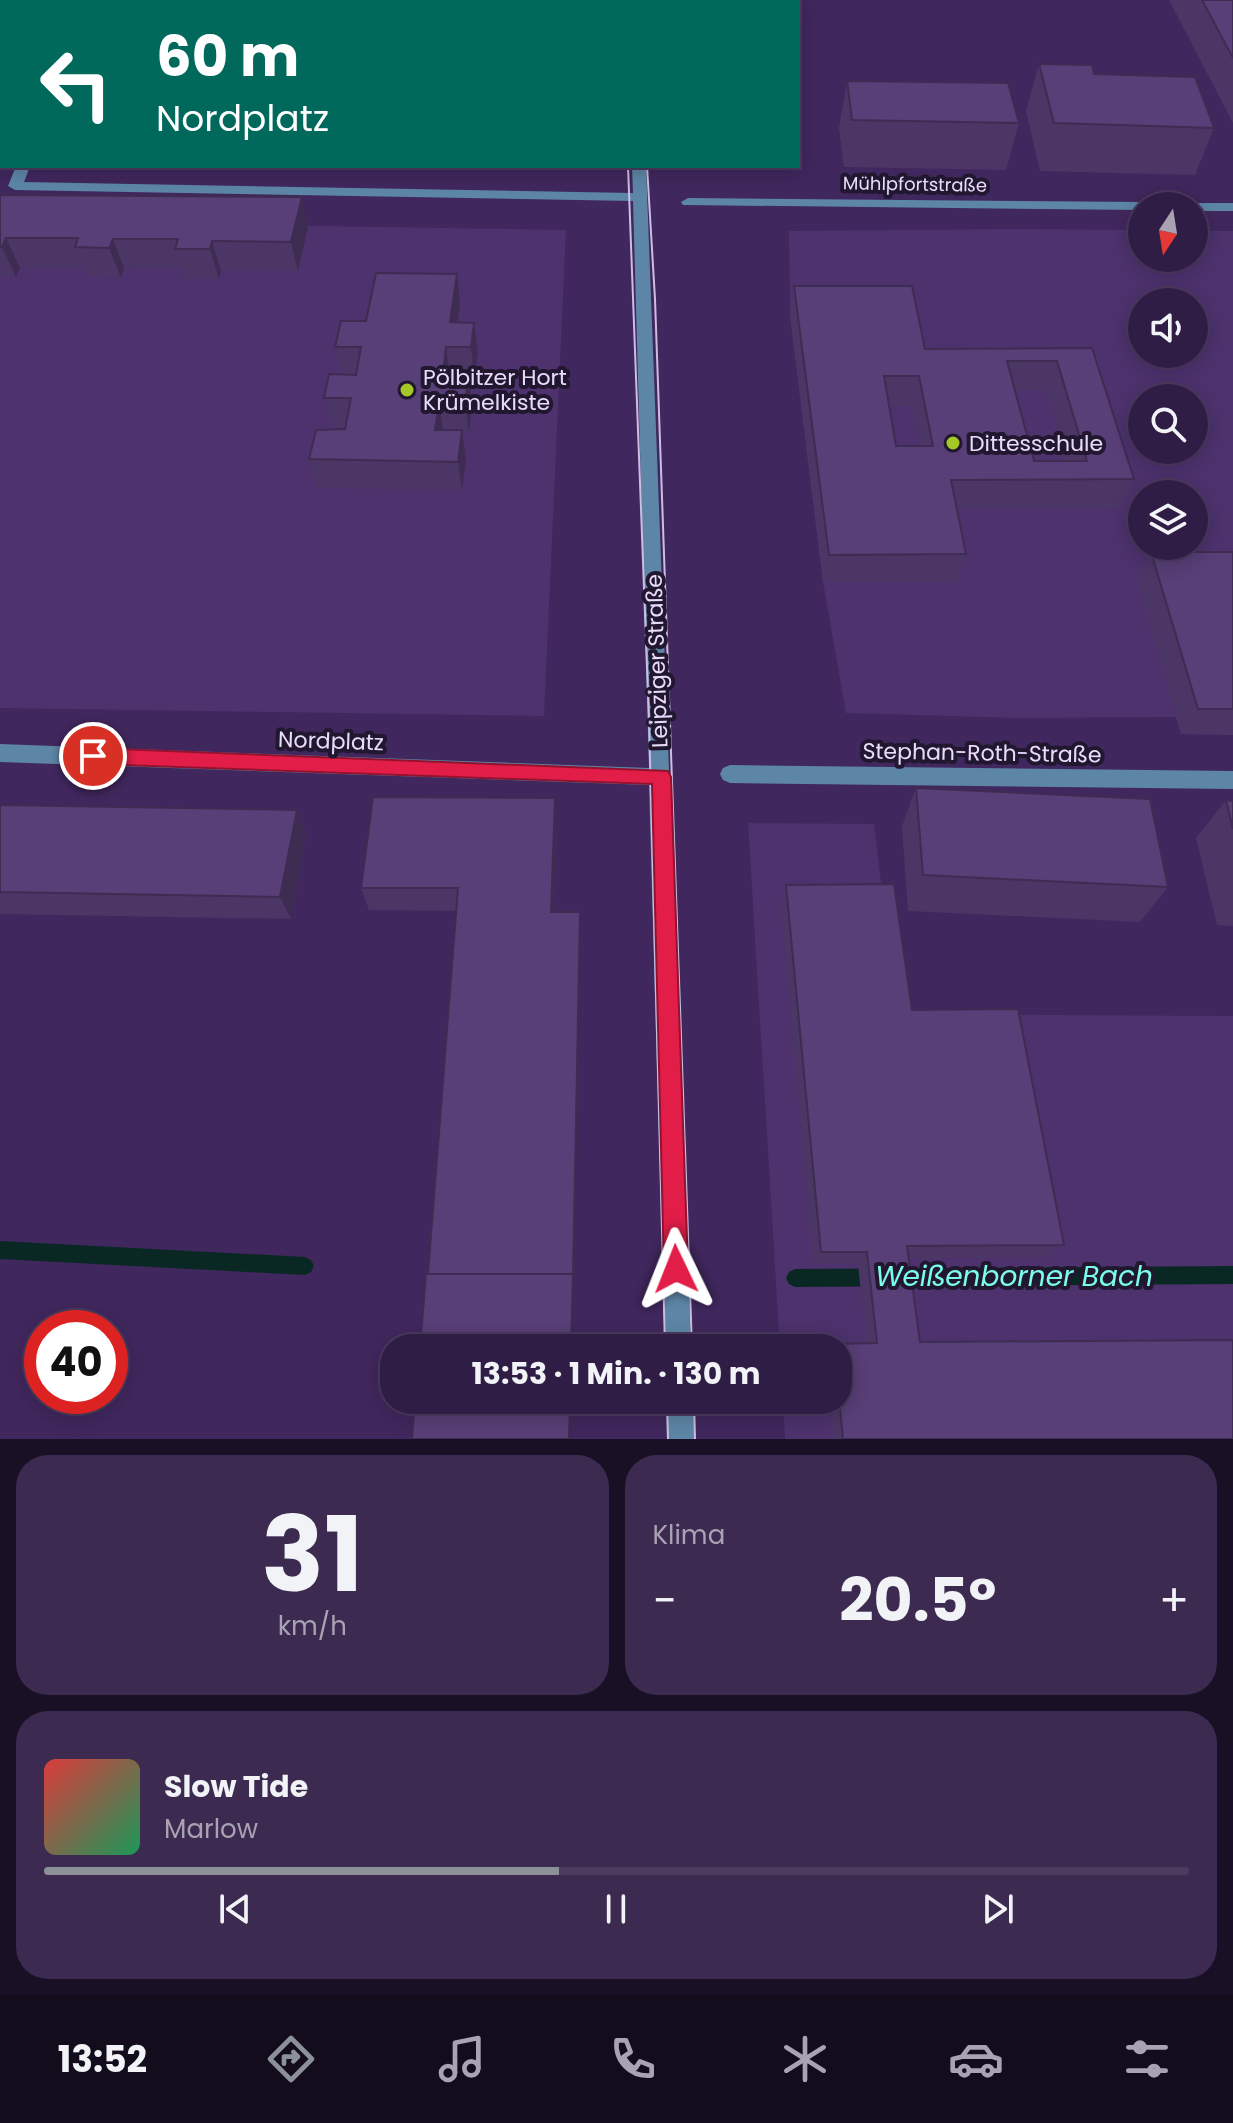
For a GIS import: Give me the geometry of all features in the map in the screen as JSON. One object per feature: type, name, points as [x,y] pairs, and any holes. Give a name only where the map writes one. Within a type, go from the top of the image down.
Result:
[{"type":"street","points":[[22,168],[15,186],[639,197]]},
{"type":"street","name":"Leipziger Straße","points":[[639,168],[678,1334]]},
{"type":"street","name":"Mühlpfortstraße","points":[[688,202],[1128,206]]},
{"type":"street","points":[[1208,207],[1233,207]]},
{"type":"street","name":"Nordplatz","points":[[0,753],[661,777]]},
{"type":"street","name":"Stephan-Roth-Straße","points":[[730,774],[1233,780]]},
{"type":"street","points":[[680,1414],[681,1439]]},
{"type":"shaded area","points":[[0,221],[566,230],[544,716],[0,708]]},
{"type":"shaded area","name":"Dittesschule","points":[[1128,230],[1128,272],[1208,272],[1208,231],[1233,231],[1233,735],[1181,734],[1176,717],[1019,718],[846,713],[823,582],[790,316],[789,231]]},
{"type":"shaded area","points":[[748,823],[874,824],[897,1014],[1233,1016],[1233,1439],[785,1439],[784,1414],[852,1414],[852,1334],[779,1334]]},
{"type":"building","points":[[1202,0],[1233,0],[1233,58]]},
{"type":"building","points":[[1039,64],[1092,65],[1094,74],[1195,77],[1214,128],[1054,123]]},
{"type":"building","points":[[847,81],[1008,83],[1019,123],[852,120]]},
{"type":"building","points":[[0,195],[302,197],[291,242],[212,241],[210,249],[175,249],[178,239],[113,239],[109,248],[75,247],[78,238],[6,238],[0,247]]},
{"type":"building","name":"Pölbitzer Hort Krümelkiste","points":[[376,273],[457,274],[450,322],[474,323],[471,347],[446,347],[443,375],[469,375],[465,403],[439,403],[435,430],[462,430],[458,462],[309,459],[316,430],[345,429],[351,398],[324,398],[329,374],[356,375],[361,347],[335,347],[341,321],[366,321]]},
{"type":"building","points":[[794,286],[912,286],[925,349],[1092,348],[1134,479],[951,480],[966,554],[829,555]],"holes":[[[1007,361],[1057,361],[1087,461],[1034,461]],[[884,376],[919,376],[933,446],[896,446]]]},
{"type":"building","points":[[1208,552],[1233,552],[1233,709],[1198,709],[1153,560],[1208,560]]},
{"type":"building","points":[[916,788],[1150,799],[1168,887],[923,875]]},
{"type":"building","points":[[373,797],[555,798],[551,912],[580,912],[573,1277],[573,1274],[428,1274],[458,888],[361,888]]},
{"type":"building","points":[[1226,800],[1233,801],[1233,829]]},
{"type":"building","points":[[0,805],[297,810],[280,897],[0,892]]},
{"type":"building","points":[[894,884],[912,1010],[1018,1009],[1064,1245],[907,1246],[920,1342],[1233,1340],[1233,1439],[843,1439],[841,1414],[852,1414],[852,1344],[877,1343],[867,1252],[821,1252],[786,885]]},
{"type":"building","points":[[426,1274],[573,1274],[571,1334],[421,1334]]},
{"type":"building","points":[[414,1414],[570,1414],[569,1439],[412,1439]]},
{"type":"waterway","name":"Weißenborner Bach","points":[[0,1250],[305,1266]]},
{"type":"waterway","name":"Weißenborner Bach","points":[[795,1278],[1233,1275]]},
{"type":"tram line","points":[[628,168],[649,720],[665,1334]]},
{"type":"tram line","points":[[647,168],[655,299],[692,1334]]},
{"type":"tram line","points":[[667,1414],[668,1439]]},
{"type":"tram line","points":[[694,1414],[695,1439]]},
{"type":"place","name":"Pölbitzer Hort Krümelkiste","points":[[407,390]]},
{"type":"place","name":"Dittesschule","points":[[953,443]]},
{"type":"route","points":[[93,756],[661,777],[676,1269]]}]
